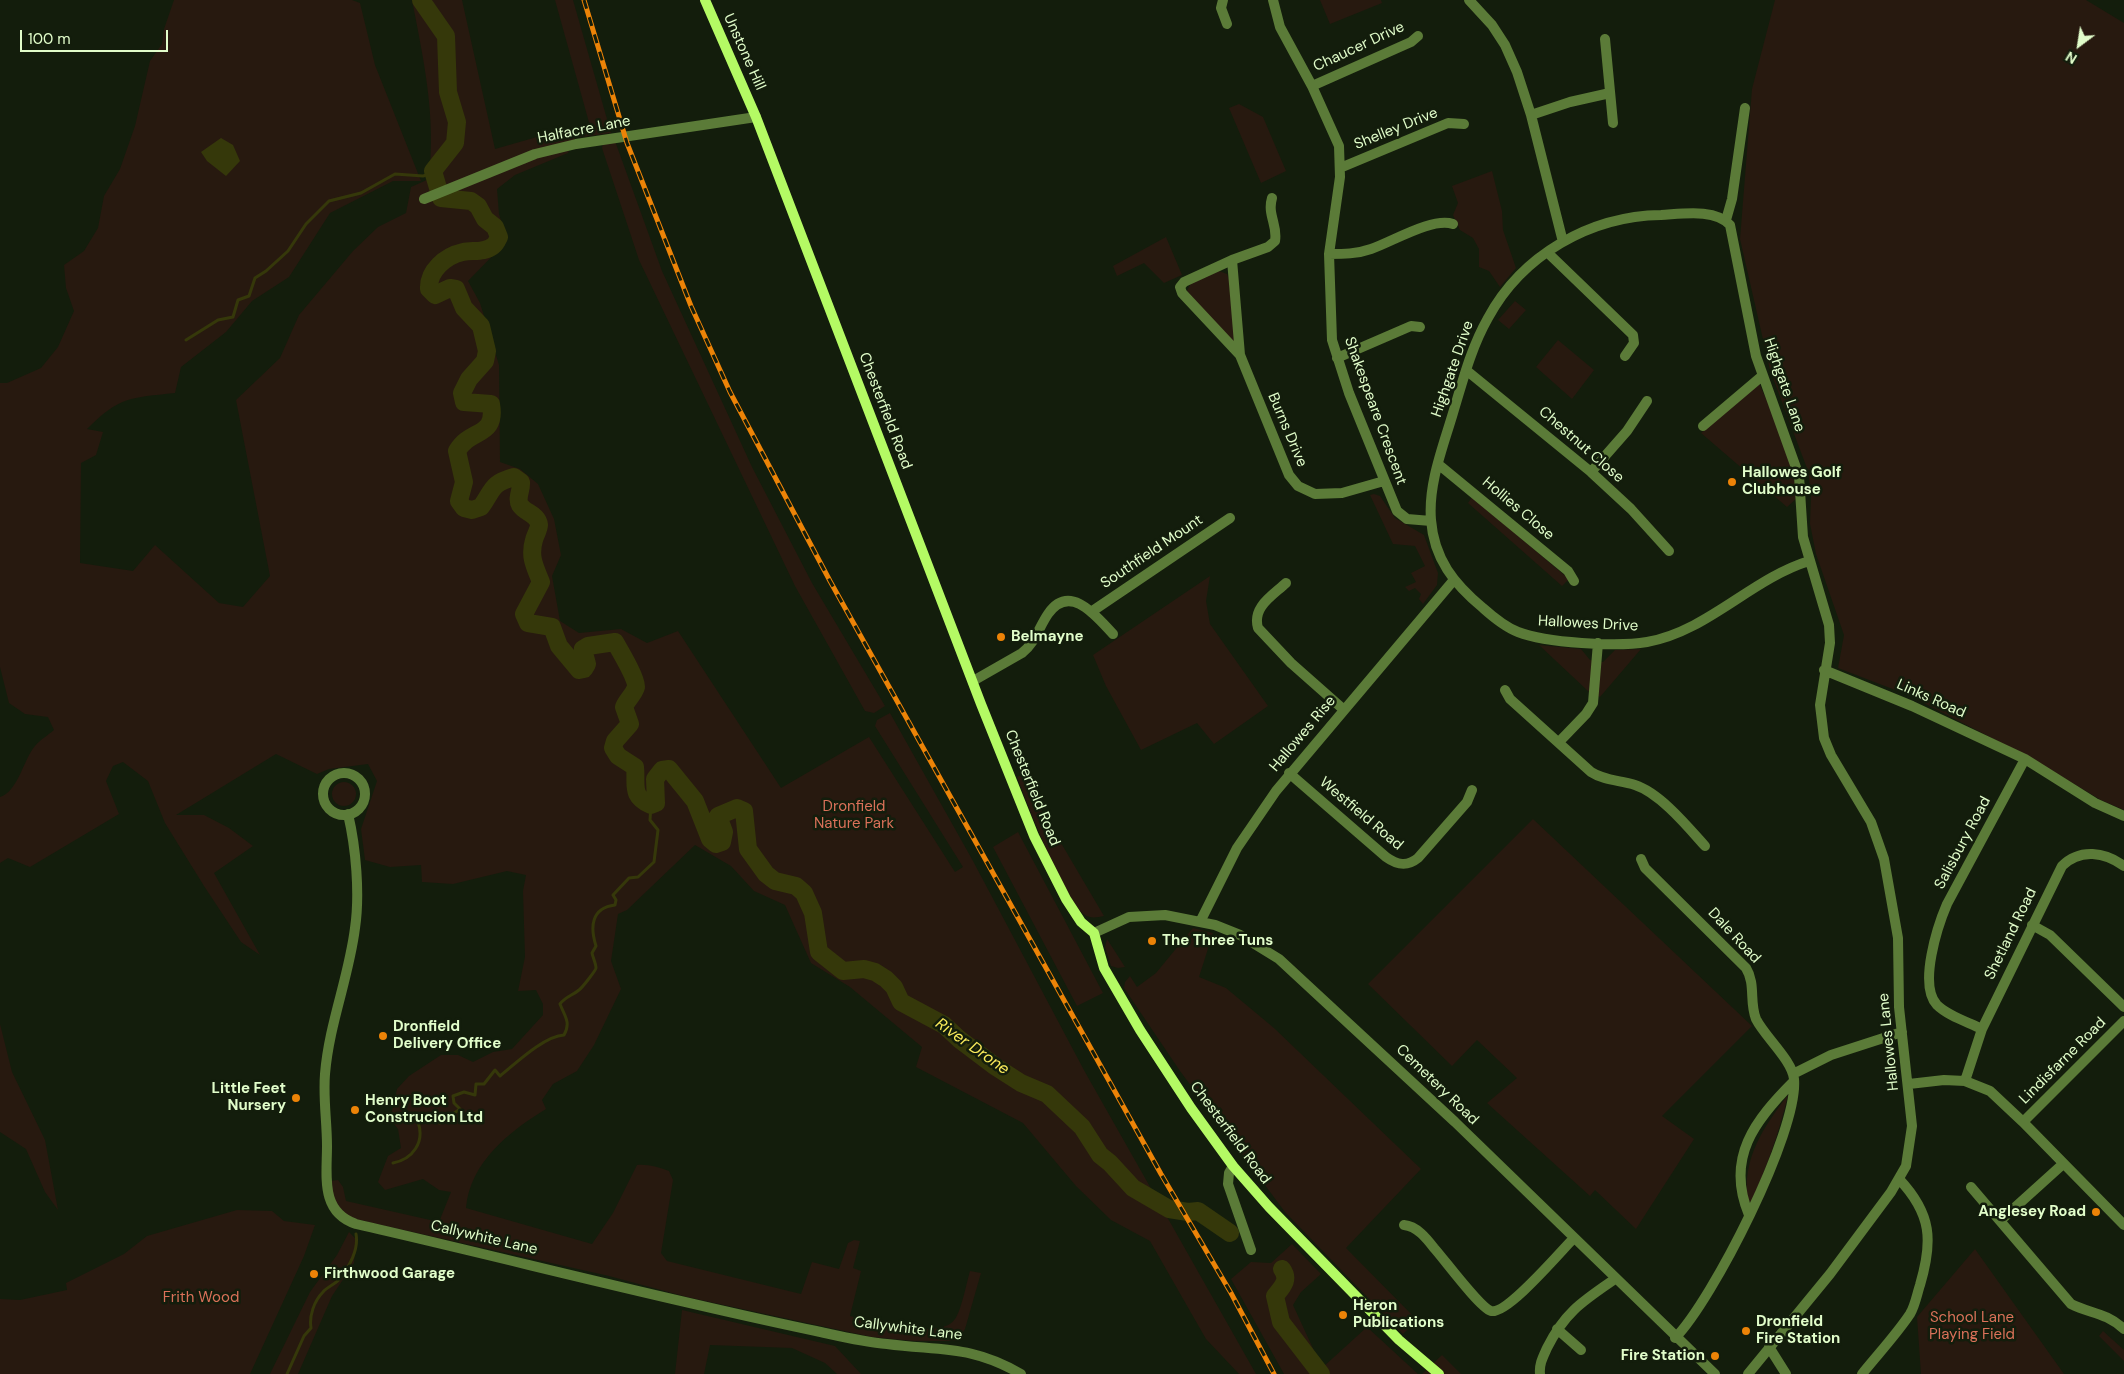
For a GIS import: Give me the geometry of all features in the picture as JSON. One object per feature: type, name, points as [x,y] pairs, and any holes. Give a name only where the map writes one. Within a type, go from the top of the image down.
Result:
[{"type":"main road","name":"Unstone Hill","points":[[705,0],[756,117]]},
{"type":"main road","name":"Chesterfield Road","points":[[756,117],[972,681],[1038,844],[1074,912],[1094,933],[1104,968],[1140,1030],[1190,1108],[1233,1166],[1269,1207],[1394,1334],[1439,1374]]},
{"type":"street","points":[[1222,0],[1221,8],[1227,24]]},
{"type":"street","name":"Shakespeare Crescent","points":[[1273,0],[1280,27],[1312,86],[1338,146],[1340,168],[1328,254],[1330,330],[1337,358],[1384,481],[1402,516],[1414,521],[1431,521]]},
{"type":"street","points":[[1469,0],[1492,25],[1506,45],[1531,116],[1563,242]]},
{"type":"street","name":"Chaucer Drive","points":[[1312,86],[1411,42],[1418,36]]},
{"type":"street","points":[[1605,39],[1613,123]]},
{"type":"street","points":[[1531,116],[1570,102],[1610,93]]},
{"type":"street","points":[[1726,220],[1732,199],[1745,108]]},
{"type":"street","name":"Halfacre Lane","points":[[428,197],[535,154],[576,144],[756,117]]},
{"type":"street","name":"Shelley Drive","points":[[1340,168],[1448,123],[1464,124]]},
{"type":"street","name":"Burns Drive","points":[[1240,355],[1182,293],[1180,287],[1184,282],[1268,246],[1275,241],[1276,231],[1269,214],[1272,198]]},
{"type":"street","name":"Highgate Drive","points":[[1453,581],[1438,555],[1431,521],[1432,492],[1438,464],[1466,370],[1478,338],[1493,309],[1520,276],[1548,253],[1563,242],[1597,224],[1622,218],[1694,214],[1714,216],[1726,220]]},
{"type":"street","name":"Highgate Lane","points":[[1726,220],[1732,232],[1742,294],[1762,376],[1799,476],[1803,537],[1830,633],[1824,670]]},
{"type":"street","points":[[1328,254],[1358,253],[1433,224],[1447,222],[1452,224]]},
{"type":"street","points":[[1548,253],[1633,335],[1634,343],[1626,356]]},
{"type":"street","name":"Burns Drive","points":[[1232,260],[1240,355],[1285,468],[1298,486],[1315,494],[1355,491],[1384,481]]},
{"type":"street","points":[[1337,358],[1411,326],[1420,327]]},
{"type":"street","name":"Chestnut Close","points":[[1466,370],[1591,472],[1631,509],[1669,551]]},
{"type":"street","points":[[1703,426],[1762,376]]},
{"type":"street","points":[[1591,472],[1627,430],[1647,401]]},
{"type":"street","name":"Hollies Close","points":[[1438,464],[1554,558],[1573,575],[1574,581]]},
{"type":"street","name":"Southfield Mount","points":[[1091,612],[1230,518]]},
{"type":"street","name":"Hallowes Drive","points":[[1453,581],[1500,622],[1518,632],[1543,639],[1648,642],[1686,629],[1779,573],[1809,561]]},
{"type":"street","name":"Hallowes Rise","points":[[1200,922],[1237,848],[1289,773],[1453,581]]},
{"type":"street","points":[[1286,583],[1260,608],[1256,621],[1258,628],[1291,663],[1343,709]]},
{"type":"street","points":[[972,681],[1028,648],[1048,613],[1055,606],[1064,602],[1082,604],[1113,634]]},
{"type":"street","points":[[1559,742],[1586,714],[1593,703],[1598,642]]},
{"type":"street","name":"Links Road","points":[[1824,670],[1912,706],[2024,759]]},
{"type":"street","name":"Hallowes Lane","points":[[1748,1374],[1836,1266],[1899,1179],[1906,1166],[1911,1141],[1912,1126],[1909,1084],[1899,1000],[1898,938],[1884,859],[1871,822],[1831,755],[1824,738],[1820,705],[1824,670]]},
{"type":"street","points":[[1505,690],[1510,699],[1599,777],[1636,785],[1656,797],[1705,846]]},
{"type":"street","points":[[2024,759],[2095,803],[2124,816]]},
{"type":"street","name":"Salisbury Road","points":[[1982,1030],[1944,1010],[1932,997],[1930,980],[1933,949],[1940,921],[1947,904],[2024,759]]},
{"type":"street","points":[[342,773],[356,777],[364,788],[363,802],[359,808],[348,814],[333,812],[324,802],[322,796],[325,783],[336,774],[342,773]]},
{"type":"street","name":"Westfield Road","points":[[1289,773],[1386,856],[1400,864],[1412,863],[1418,858],[1467,802],[1472,790]]},
{"type":"street","name":"Callywhite Lane","points":[[348,814],[353,833],[357,898],[356,928],[325,1074],[326,1183],[328,1199],[343,1219],[356,1224],[539,1266],[664,1298],[815,1331],[879,1344],[975,1353],[995,1360],[1021,1374]]},
{"type":"street","name":"Shetland Road","points":[[1966,1081],[1982,1030],[2055,877],[2067,860],[2084,854],[2096,853],[2114,858],[2124,866]]},
{"type":"street","name":"Dale Road","points":[[1641,859],[1646,868],[1752,976],[1755,1016],[1794,1078]]},
{"type":"street","name":"Cemetery Road","points":[[1094,933],[1118,920],[1139,916],[1164,916],[1200,922],[1240,935],[1280,959],[1455,1122],[1675,1338],[1715,1374]]},
{"type":"street","points":[[2032,925],[2050,935],[2124,1007]]},
{"type":"street","name":"Lindisfarne Road","points":[[2023,1122],[2124,1021]]},
{"type":"street","points":[[1748,1215],[1740,1190],[1743,1151],[1766,1113],[1794,1078],[1831,1055],[1902,1032]]},
{"type":"street","points":[[1675,1338],[1705,1299],[1767,1178],[1787,1123],[1794,1078]]},
{"type":"street","points":[[1909,1084],[1944,1080],[1966,1081],[1990,1091],[2124,1225]]},
{"type":"street","points":[[2001,1220],[2063,1164]]},
{"type":"street","points":[[1233,1166],[1229,1172],[1228,1184],[1251,1250]]},
{"type":"street","points":[[1862,1374],[1912,1312],[1926,1265],[1929,1235],[1919,1204],[1899,1179]]},
{"type":"street","points":[[1971,1187],[2071,1304],[2101,1313],[2124,1329]]},
{"type":"street","points":[[1404,1225],[1418,1231],[1429,1242],[1480,1303],[1490,1311],[1496,1311],[1510,1304],[1573,1239]]},
{"type":"street","points":[[1540,1374],[1541,1362],[1557,1329],[1580,1304],[1615,1279]]},
{"type":"street","points":[[1557,1329],[1581,1350]]},
{"type":"street","points":[[1769,1347],[1786,1374]]},
{"type":"green space","name":"Dronfield Nature Park","points":[[174,0],[352,0],[360,3],[375,65],[421,181],[393,181],[330,213],[289,277],[252,301],[226,332],[181,367],[175,393],[126,400],[108,410],[87,429],[103,432],[96,455],[81,463],[80,563],[133,571],[155,545],[219,603],[243,607],[270,576],[236,400],[280,358],[299,315],[353,251],[378,227],[406,213],[411,187],[429,179],[431,133],[428,89],[412,0],[462,0],[495,149],[558,131],[577,134],[590,126],[555,0],[573,0],[611,133],[575,138],[568,153],[515,175],[497,189],[499,214],[507,241],[468,281],[480,303],[499,365],[500,462],[520,469],[538,484],[554,519],[561,555],[552,576],[560,621],[579,633],[621,629],[647,643],[678,631],[781,788],[869,737],[955,872],[963,867],[875,726],[877,720],[890,713],[973,861],[1085,1072],[1256,1374],[1239,1374],[1206,1339],[1150,1241],[1111,1220],[1076,1186],[1023,1123],[916,1067],[922,1047],[850,987],[811,963],[785,905],[754,891],[731,866],[695,845],[627,910],[618,914],[611,961],[621,989],[594,1045],[577,1071],[553,1084],[542,1100],[546,1109],[506,1138],[484,1162],[475,1176],[469,1191],[466,1208],[592,1244],[613,1213],[637,1165],[657,1167],[669,1171],[673,1180],[661,1253],[667,1261],[801,1294],[812,1262],[839,1269],[848,1243],[854,1240],[860,1241],[853,1268],[861,1271],[850,1316],[905,1328],[921,1329],[936,1329],[947,1325],[955,1319],[962,1303],[970,1271],[981,1273],[965,1329],[958,1341],[914,1341],[872,1337],[687,1297],[609,1276],[355,1219],[343,1213],[331,1201],[330,1181],[338,1180],[343,1187],[346,1201],[439,1222],[451,1192],[439,1190],[423,1179],[385,1190],[378,1182],[388,1156],[401,1148],[398,1129],[390,1119],[397,1089],[409,1076],[441,1055],[458,1055],[473,1062],[493,1052],[512,1049],[543,1015],[543,1004],[536,990],[518,991],[525,957],[523,891],[526,875],[507,871],[453,884],[422,882],[421,865],[390,867],[365,860],[361,829],[377,781],[368,764],[329,769],[317,774],[276,754],[176,815],[204,815],[229,828],[253,846],[214,873],[260,955],[241,942],[204,886],[165,823],[148,781],[123,762],[113,766],[106,781],[119,814],[30,867],[8,858],[0,863],[0,797],[12,789],[35,746],[54,730],[48,717],[25,714],[9,703],[0,667],[0,383],[7,383],[41,368],[58,347],[74,311],[66,288],[64,265],[84,251],[98,228],[104,196],[120,169],[135,126],[150,61],[162,44],[164,29]]},
{"type":"green space","points":[[1320,0],[1381,0],[1382,3],[1330,24]]},
{"type":"green space","points":[[1775,0],[2086,0],[2124,23],[2124,810],[2101,800],[2029,757],[1908,695],[1838,668],[1844,635],[1816,554],[1810,524],[1811,496],[1808,471],[1770,370],[1740,239],[1752,89]]},
{"type":"green space","points":[[1239,104],[1263,117],[1286,171],[1261,183],[1229,108]]},
{"type":"green space","points":[[615,141],[662,271],[752,467],[812,583],[885,706],[874,713],[865,711],[795,586],[639,260],[602,148],[603,144]]},
{"type":"green space","points":[[1492,171],[1502,211],[1503,230],[1516,268],[1500,287],[1489,271],[1479,267],[1479,249],[1473,238],[1460,230],[1453,215],[1458,203],[1452,186]]},
{"type":"green space","points":[[1166,237],[1182,275],[1164,283],[1144,263],[1117,276],[1113,266]]},
{"type":"green space","points":[[1219,271],[1227,274],[1229,279],[1235,341],[1232,342],[1187,291],[1191,283]]},
{"type":"green space","points":[[1515,301],[1526,310],[1509,329],[1498,320]]},
{"type":"green space","points":[[1558,340],[1594,370],[1572,399],[1536,367]]},
{"type":"green space","points":[[1759,383],[1783,439],[1792,467],[1797,498],[1787,507],[1701,433]]},
{"type":"green space","points":[[1370,495],[1380,496],[1395,518],[1424,535],[1438,573],[1437,585],[1423,604],[1419,599],[1421,594],[1415,588],[1409,591],[1405,587],[1416,582],[1411,573],[1425,566],[1415,546],[1393,544]]},
{"type":"green space","points":[[1472,497],[1569,579],[1562,586],[1468,503]]},
{"type":"green space","points":[[1210,576],[1206,601],[1210,624],[1268,706],[1214,744],[1197,723],[1141,750],[1106,686],[1093,655]]},
{"type":"green space","points":[[1539,645],[1581,649],[1590,660],[1603,662],[1615,650],[1641,649],[1600,697],[1588,691]]},
{"type":"green space","points":[[1021,775],[1104,916],[1092,917],[1085,915],[1076,906],[1067,891],[1047,851],[1029,808],[1017,777]]},
{"type":"green space","points":[[344,782],[349,783],[355,789],[355,799],[349,805],[344,806],[339,805],[333,799],[332,794],[333,789],[339,783]]},
{"type":"green space","points":[[1533,819],[1752,1026],[1662,1116],[1694,1139],[1636,1229],[1595,1190],[1590,1196],[1487,1103],[1517,1078],[1477,1040],[1452,1066],[1368,984]]},
{"type":"green space","points":[[1018,832],[1103,993],[1077,1006],[993,847]]},
{"type":"green space","points":[[1193,928],[1213,933],[1199,977],[1226,988],[1274,1028],[1421,1169],[1346,1248],[1417,1320],[1403,1334],[1285,1212],[1180,1071],[1124,988],[1125,982],[1130,976],[1137,987],[1156,973]]},
{"type":"green space","points":[[1107,939],[1125,967],[1111,966],[1105,947]]},
{"type":"green space","points":[[0,1024],[12,1072],[45,1140],[58,1210],[45,1192],[26,1149],[0,1132]]},
{"type":"green space","points":[[1788,1095],[1781,1123],[1767,1163],[1751,1202],[1748,1201],[1748,1172],[1756,1144]]},
{"type":"green space","name":"Frith Wood","points":[[237,1210],[272,1211],[284,1221],[315,1225],[304,1256],[250,1374],[0,1374],[0,1299],[20,1300],[67,1290],[66,1283],[124,1254],[147,1236]]},
{"type":"green space","points":[[349,1232],[356,1239],[354,1263],[332,1296],[298,1374],[270,1374],[310,1292],[337,1255]]},
{"type":"green space","points":[[1292,1244],[1321,1274],[1301,1292],[1293,1305],[1322,1368],[1367,1327],[1418,1374],[1284,1374],[1231,1279],[1251,1262],[1271,1263]]},
{"type":"green space","name":"School Lane Playing Field","points":[[1975,1249],[2064,1374],[1921,1374],[1917,1317]]},
{"type":"green space","points":[[682,1310],[835,1346],[861,1374],[837,1374],[825,1363],[792,1348],[710,1345],[704,1374],[675,1374]]},
{"type":"green space","points":[[2103,1331],[2124,1350],[2124,1361],[2099,1336]]},
{"type":"green space","points":[[1442,1355],[1461,1374],[1422,1374]]},
{"type":"shaded area","points":[[221,138],[233,145],[240,161],[226,176],[207,161],[201,152]]},
{"type":"waterway","name":"River Drone","points":[[421,0],[446,36],[448,92],[457,122],[455,143],[433,171],[441,198],[471,201],[478,206],[485,219],[495,227],[499,237],[490,248],[463,252],[450,257],[439,265],[429,282],[429,289],[435,295],[450,288],[456,289],[464,308],[481,326],[487,351],[485,361],[469,379],[462,393],[464,402],[491,404],[492,415],[486,428],[462,444],[457,451],[464,482],[459,501],[464,508],[472,510],[481,507],[493,488],[501,482],[514,477],[521,482],[520,505],[536,518],[539,525],[532,552],[533,562],[541,582],[524,614],[528,623],[552,627],[559,646],[579,670],[584,669],[587,664],[583,649],[588,646],[615,642],[631,672],[636,687],[624,707],[630,724],[615,741],[613,748],[618,756],[635,767],[637,794],[644,802],[651,805],[656,803],[655,779],[662,770],[669,769],[695,801],[710,839],[716,844],[722,842],[724,832],[718,816],[737,808],[744,811],[748,849],[766,874],[775,881],[796,886],[804,893],[813,913],[819,952],[843,971],[864,969],[875,972],[894,987],[901,1002],[944,1025],[996,1067],[1021,1083],[1047,1094],[1082,1127],[1100,1155],[1133,1188],[1169,1209],[1188,1212],[1198,1211],[1230,1233]]},
{"type":"waterway","points":[[186,340],[218,320],[233,317],[238,300],[249,296],[255,278],[266,271],[288,251],[306,224],[329,201],[361,193],[395,174],[423,176],[434,173]]},
{"type":"waterway","points":[[393,1163],[406,1158],[416,1149],[420,1136],[418,1122],[425,1118],[440,1123],[460,1109],[454,1103],[453,1096],[464,1092],[475,1095],[476,1084],[484,1084],[495,1070],[500,1076],[539,1045],[564,1035],[567,1023],[560,1004],[581,989],[596,968],[592,953],[596,946],[593,925],[597,914],[601,910],[615,905],[616,900],[613,895],[629,878],[638,877],[654,862],[658,830],[650,820],[651,805]]},
{"type":"waterway","points":[[287,1374],[304,1336],[311,1328],[312,1314],[317,1300],[325,1290],[339,1279],[350,1262],[355,1251],[356,1234]]},
{"type":"waterway","name":"River Drone","points":[[1282,1269],[1285,1280],[1275,1296],[1281,1322],[1321,1374]]},
{"type":"railway","points":[[584,0],[627,143],[691,306],[730,392],[830,581],[1161,1174],[1231,1293],[1274,1374]]},
{"type":"place","name":"Hallowes Golf Clubhouse","points":[[1732,482]]},
{"type":"place","name":"Belmayne","points":[[1001,637]]},
{"type":"place","name":"The Three Tuns","points":[[1152,941]]},
{"type":"place","name":"Dronfield Delivery Office","points":[[383,1036]]},
{"type":"place","name":"Little Feet Nursery","points":[[296,1098]]},
{"type":"place","name":"Henry Boot Construcion Ltd","points":[[355,1110]]},
{"type":"place","name":"Anglesey Road","points":[[2096,1212]]},
{"type":"place","name":"Firthwood Garage","points":[[314,1274]]},
{"type":"place","name":"Heron Publications","points":[[1343,1315]]},
{"type":"place","name":"Dronfield Fire Station","points":[[1746,1331]]},
{"type":"place","name":"Fire Station","points":[[1715,1356]]}]
